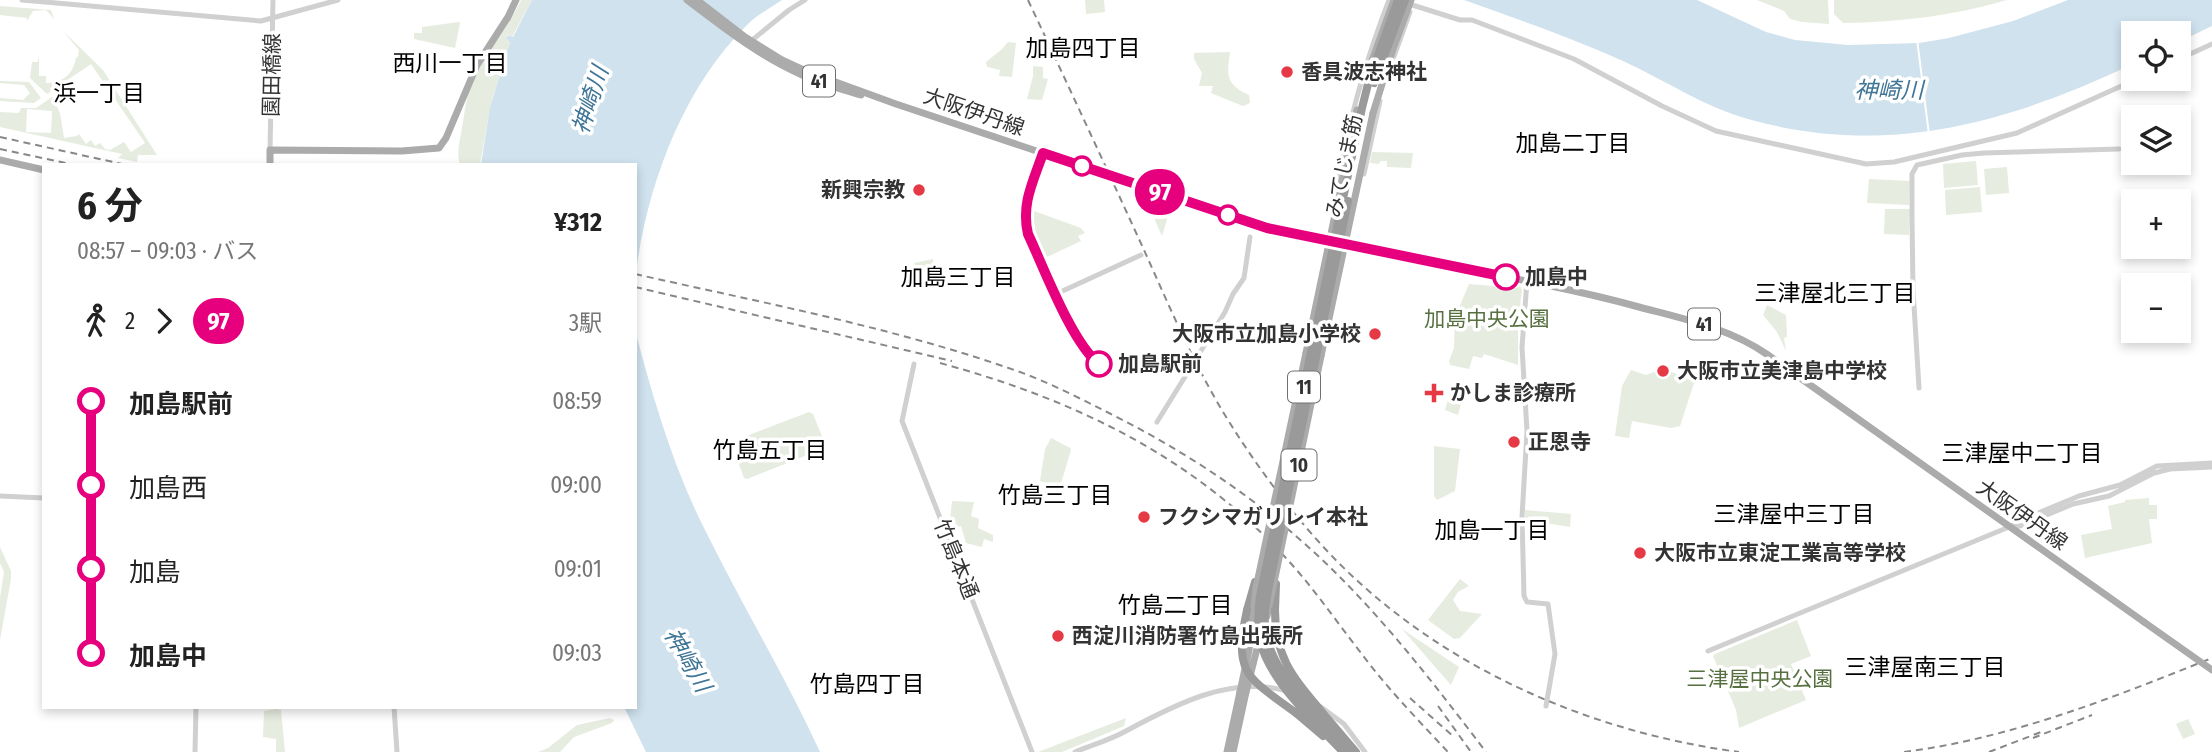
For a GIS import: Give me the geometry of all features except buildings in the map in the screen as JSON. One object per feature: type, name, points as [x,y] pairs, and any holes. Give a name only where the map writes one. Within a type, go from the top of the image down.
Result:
[{"type":"highway","name":"11","points":[[1342,752],[1271,668],[1260,640],[1258,619],[1362,108],[1394,0]]},
{"type":"highway","name":"11","points":[[1350,752],[1290,682],[1278,664],[1267,637],[1265,607],[1367,111],[1375,81],[1409,2]]},
{"type":"highway","name":"11","points":[[1264,553],[1244,626],[1240,651],[1243,664],[1259,686],[1309,723],[1342,752]]},
{"type":"highway","points":[[1277,574],[1275,622],[1279,649],[1290,673],[1356,752]]},
{"type":"main road","points":[[270,163],[270,150],[402,151],[439,148],[446,138],[477,65],[516,0]]},
{"type":"main road","name":"大阪伊丹線","points":[[687,0],[749,41],[808,72],[1267,228],[1599,296],[1713,327],[1740,338],[1777,361],[2212,670]]},
{"type":"main road","name":"大阪伊丹線","points":[[697,0],[749,41]]},
{"type":"main road","name":"みてじま筋","points":[[1233,752],[1254,599],[1337,202],[1357,110],[1374,52],[1394,0]]},
{"type":"main road","name":"みてじま筋","points":[[1227,752],[1270,606],[1373,113],[1409,2]]},
{"type":"main road","points":[[0,160],[42,170]]},
{"type":"street","points":[[22,0],[261,22],[338,0]]},
{"type":"street","name":"園田橋線","points":[[270,150],[273,0]]},
{"type":"street","points":[[749,41],[805,0]]},
{"type":"street","points":[[1337,202],[1338,178],[1353,108],[1365,66],[1394,0],[1409,2],[1460,20],[1472,20],[1549,48],[1716,131],[1756,142],[1866,164],[1894,162],[2017,132],[2121,86]]},
{"type":"street","points":[[1354,204],[1362,183],[1379,104],[1409,2]]},
{"type":"street","points":[[2191,54],[2212,44]]},
{"type":"street","points":[[1365,66],[1391,66]]},
{"type":"street","points":[[1919,388],[1912,231],[1912,174],[1917,165],[1962,155],[2119,149]]},
{"type":"street","points":[[1043,153],[1025,206],[1024,219],[1028,234],[1076,336]]},
{"type":"street","points":[[1157,422],[1244,278],[1250,237]]},
{"type":"street","points":[[1056,294],[1140,255]]},
{"type":"street","points":[[1527,281],[1522,347],[1527,431],[1522,506],[1524,596],[1531,604],[1548,604],[1555,654],[1546,706]]},
{"type":"street","name":"竹島本通","points":[[914,364],[902,421],[1032,752]]},
{"type":"street","points":[[1708,651],[2009,527],[2021,526],[2094,498],[2109,496],[2154,473],[2212,465]]},
{"type":"street","points":[[0,496],[42,498]]},
{"type":"street","points":[[1075,752],[1214,692],[1231,687],[1250,686],[1280,689],[1320,706],[1344,724],[1365,752]]},
{"type":"street","points":[[195,752],[196,709]]},
{"type":"street","points":[[394,709],[397,752]]},
{"type":"green space","points":[[521,0],[532,0],[512,37],[508,34],[506,37],[510,42],[491,103],[480,163],[460,163],[459,147],[471,86],[484,59]]},
{"type":"green space","points":[[1085,0],[1104,0],[1105,12],[1086,14]]},
{"type":"green space","points":[[1757,0],[1828,0],[1829,24],[1790,19],[1784,11]]},
{"type":"green space","points":[[1834,0],[2007,0],[1926,17],[1843,23],[1834,14]]},
{"type":"green space","points":[[0,6],[51,10],[54,19],[46,10],[33,11],[27,21],[27,18],[0,15]]},
{"type":"green space","points":[[459,22],[455,48],[414,39],[414,33],[422,33],[422,27]]},
{"type":"green space","points":[[63,31],[103,70],[157,155],[138,155],[137,162],[118,158],[122,154],[0,127],[0,112],[19,113],[21,108],[36,108],[52,97],[60,113],[64,138],[79,134],[86,144],[91,140],[95,146],[100,143],[110,150],[124,142],[131,152],[145,143],[91,64],[47,94],[30,78],[32,62],[38,62],[39,54],[39,76],[46,76],[46,83],[62,79],[72,69],[79,50]],"holes":[[[27,109],[52,111],[51,133],[26,132]]]},
{"type":"green space","points":[[1008,42],[1016,43],[1012,77],[999,76],[1000,70],[987,67],[986,62]]},
{"type":"green space","points":[[1230,52],[1229,78],[1235,87],[1249,95],[1250,103],[1243,106],[1211,93],[1213,86],[1199,86],[1202,73],[1194,59],[1194,53]]},
{"type":"green space","points":[[1033,66],[1043,67],[1043,78],[1048,79],[1042,100],[1027,99]]},
{"type":"green space","points":[[0,81],[29,82],[41,98],[34,103],[0,101],[0,98],[23,100],[30,93],[24,85]]},
{"type":"green space","points":[[1372,152],[1413,153],[1411,168],[1387,167],[1387,161],[1370,163]]},
{"type":"green space","points":[[1976,161],[1978,185],[1944,188],[1943,164]]},
{"type":"green space","points":[[2007,167],[2009,193],[1986,195],[1984,169]]},
{"type":"green space","points":[[1869,179],[1910,181],[1909,205],[1867,203]]},
{"type":"green space","points":[[1980,187],[1982,212],[1946,215],[1945,190]]},
{"type":"green space","points":[[1146,194],[1172,203],[1162,236],[1146,200]]},
{"type":"green space","points":[[1885,209],[1910,209],[1909,235],[1884,234]]},
{"type":"green space","points":[[1034,211],[1081,228],[1085,233],[1078,236],[1081,241],[1047,257],[1036,234],[1032,213]]},
{"type":"green space","points":[[933,259],[933,265],[922,278],[914,263]]},
{"type":"green space","name":"加島中央公園","points":[[1469,284],[1517,288],[1520,286],[1522,290],[1518,322],[1518,365],[1484,354],[1482,358],[1473,356],[1469,369],[1450,365],[1454,348],[1455,317]]},
{"type":"green space","points":[[1767,305],[1786,315],[1786,351],[1777,332],[1763,315]]},
{"type":"green space","points":[[1662,369],[1695,380],[1680,426],[1671,428],[1632,421],[1629,438],[1615,436],[1622,386],[1631,370],[1646,375]]},
{"type":"green space","points":[[1450,393],[1463,396],[1458,415],[1445,410]]},
{"type":"green space","points":[[809,412],[813,414],[825,448],[744,478],[737,459],[736,440]]},
{"type":"green space","points":[[1051,438],[1071,450],[1060,487],[1040,481],[1045,449]]},
{"type":"green space","points":[[1434,446],[1460,449],[1455,491],[1437,500],[1434,496]]},
{"type":"green space","points":[[2149,498],[2149,505],[2157,505],[2157,519],[2149,519],[2152,543],[2085,558],[2081,535],[2112,529],[2108,506],[2125,500]]},
{"type":"green space","points":[[952,501],[974,502],[971,516],[979,519],[978,528],[993,535],[993,542],[984,539],[982,547],[966,543],[961,526],[949,530],[947,523],[950,521]]},
{"type":"green space","points":[[1525,510],[1571,514],[1570,527],[1527,520]]},
{"type":"green space","points":[[0,547],[11,571],[11,579],[0,640],[0,598],[4,572],[0,563]]},
{"type":"green space","points":[[1460,579],[1469,586],[1458,592],[1453,600],[1460,611],[1482,614],[1460,638],[1454,639],[1428,620]]},
{"type":"green space","name":"三津屋中央公園","points":[[1797,620],[1811,656],[1791,664],[1806,700],[1739,728],[1736,710],[1713,656]]},
{"type":"green space","points":[[1402,629],[1459,667],[1451,685]]},
{"type":"green space","points":[[281,710],[285,752],[276,752],[276,739],[263,737],[264,711]]},
{"type":"green space","points":[[610,718],[614,720],[612,723],[574,737],[560,752],[538,752],[548,748],[577,725]]},
{"type":"green space","points":[[1126,718],[1124,726],[1062,752],[1038,752]]},
{"type":"green space","points":[[2188,719],[2195,734],[2183,739],[2176,724]]},
{"type":"water","name":"神崎川","points":[[532,0],[782,0],[751,21],[724,51],[685,110],[658,176],[637,265],[637,163],[481,163],[490,107],[510,42],[506,38],[508,35],[513,37]]},
{"type":"water","name":"神崎川","points":[[1464,0],[1697,0],[1766,32],[1795,40],[1848,45],[1919,43],[1949,38],[2013,21],[2068,0],[2212,0],[2212,26],[2191,36],[2191,21],[2121,21],[2121,69],[2086,85],[1993,118],[1898,134],[1849,135],[1799,130],[1748,119],[1700,100],[1639,68]]},
{"type":"water","name":"神崎川","points":[[637,337],[683,482],[719,558],[820,752],[646,752],[625,709],[637,709]]},
{"type":"pier","points":[[1918,39],[1930,135],[1928,135]]},
{"type":"railway","points":[[1028,0],[1196,363],[1233,428],[1267,477],[1330,554],[1372,594],[1418,629],[1467,661],[1518,688],[1571,710],[1626,728],[1739,752]]},
{"type":"railway","points":[[0,137],[117,163]]},
{"type":"railway","points":[[0,149],[65,163]]},
{"type":"railway","points":[[637,274],[829,317],[973,356],[1053,386],[1157,439],[1206,468],[1253,501],[1323,561],[1397,640],[1486,752]]},
{"type":"railway","points":[[637,287],[952,361]]},
{"type":"railway","points":[[940,363],[989,377],[1082,413],[1127,435],[1210,489],[1249,521],[1285,557],[1381,679],[1448,752]]},
{"type":"railway","points":[[1904,752],[1944,746],[2023,727],[2099,702],[2212,658]]},
{"type":"railway","points":[[1410,698],[1454,737]]},
{"type":"railway","points":[[1438,706],[1471,752]]},
{"type":"railway","points":[[2033,738],[2092,715]]},
{"type":"railway","points":[[1989,752],[2041,732]]},
{"type":"bus line","name":"97","points":[[1099,364],[1091,359],[1076,336],[1028,234],[1024,219],[1025,206],[1043,153],[1267,228],[1506,277]]},
{"type":"place","name":"香具波志神社","points":[[1287,72]]},
{"type":"place","name":"新興宗教","points":[[919,190]]},
{"type":"place","name":"加島中","points":[[1506,277]]},
{"type":"place","name":"大阪市立加島小学校","points":[[1375,334]]},
{"type":"place","name":"加島駅前","points":[[1099,364]]},
{"type":"place","name":"大阪市立美津島中学校","points":[[1663,371]]},
{"type":"place","name":"かしま診療所","points":[[1434,393]]},
{"type":"place","name":"正恩寺","points":[[1514,442]]},
{"type":"place","name":"フクシマガリレイ本社","points":[[1144,517]]},
{"type":"place","name":"大阪市立東淀工業高等学校","points":[[1640,553]]},
{"type":"place","name":"西淀川消防署竹島出張所","points":[[1058,636]]},
{"type":"district","name":"加島四丁目","points":[[1083,48]]},
{"type":"district","name":"西川一丁目","points":[[450,63]]},
{"type":"district","name":"浜一丁目","points":[[99,93]]},
{"type":"district","name":"加島二丁目","points":[[1573,143]]},
{"type":"district","name":"加島三丁目","points":[[958,277]]},
{"type":"district","name":"三津屋北三丁目","points":[[1835,293]]},
{"type":"district","name":"竹島五丁目","points":[[770,450]]},
{"type":"district","name":"三津屋中二丁目","points":[[2022,453]]},
{"type":"district","name":"竹島三丁目","points":[[1055,495]]},
{"type":"district","name":"三津屋中三丁目","points":[[1794,514]]},
{"type":"district","name":"加島一丁目","points":[[1492,530]]},
{"type":"district","name":"竹島二丁目","points":[[1175,605]]},
{"type":"district","name":"三津屋南三丁目","points":[[1925,667]]},
{"type":"district","name":"竹島四丁目","points":[[867,684]]}]
